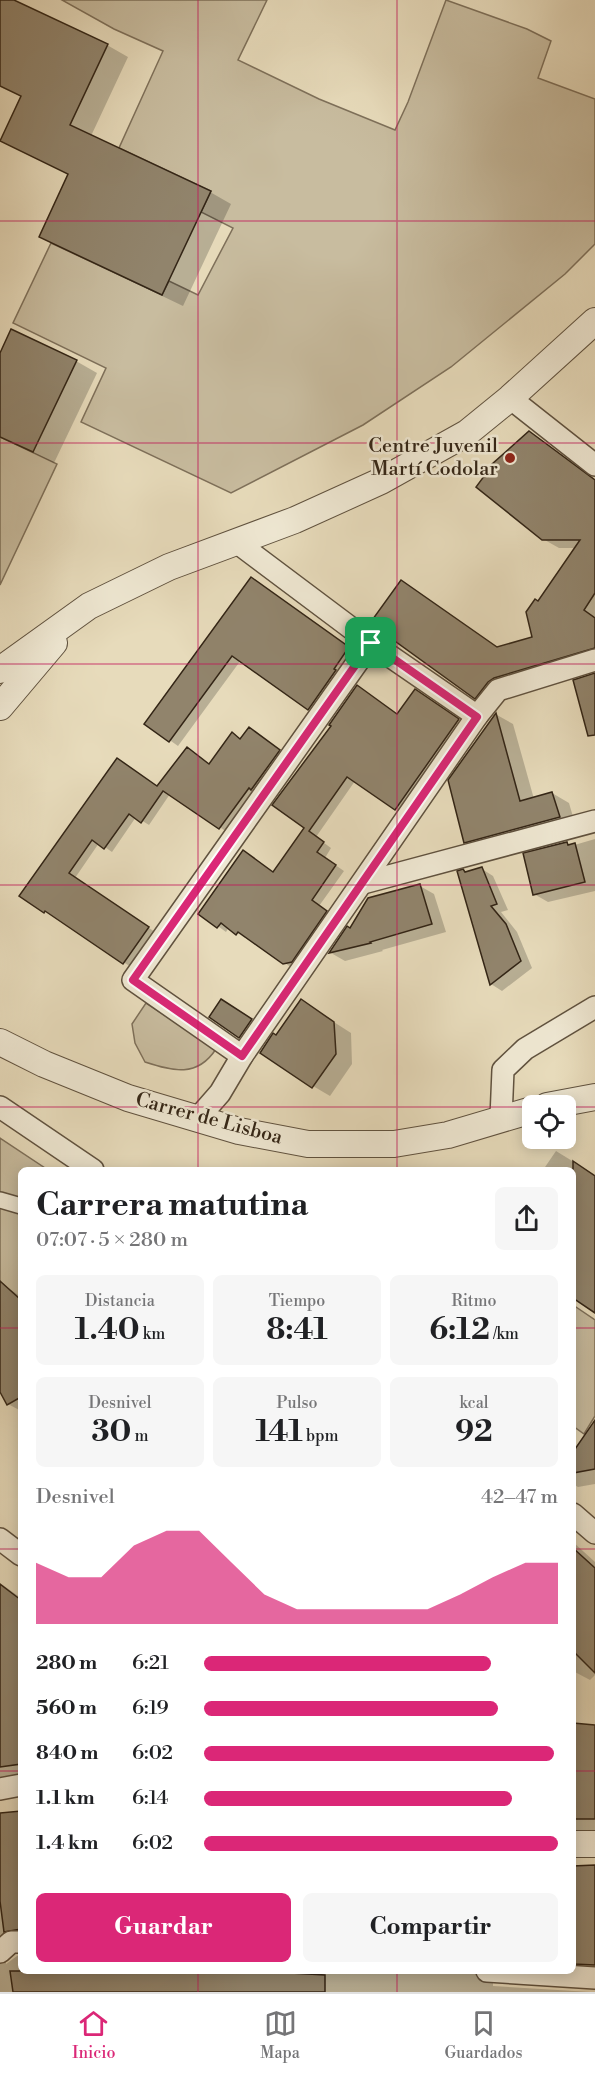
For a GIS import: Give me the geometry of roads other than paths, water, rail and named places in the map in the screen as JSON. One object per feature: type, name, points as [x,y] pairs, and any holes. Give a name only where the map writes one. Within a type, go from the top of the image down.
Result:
[{"type":"street","points":[[0,670],[89,606],[169,567],[295,520],[381,481],[467,433],[510,398],[595,321]]},
{"type":"street","points":[[510,398],[595,465]]},
{"type":"street","points":[[235,541],[371,643],[477,717]]},
{"type":"street","points":[[0,708],[75,617]]},
{"type":"street","points":[[242,1056],[133,980],[371,643]]},
{"type":"street","points":[[199,1118],[220,1093],[242,1056],[498,690],[595,660]]},
{"type":"street","points":[[363,883],[595,821]]},
{"type":"street","points":[[501,1118],[503,1070],[525,1049],[595,1007]]},
{"type":"street","name":"Carrer de Lisboa","points":[[0,1042],[44,1064],[128,1098],[239,1131],[308,1144],[394,1144],[448,1135],[522,1113]]},
{"type":"street","points":[[576,1101],[595,1097]]},
{"type":"street","points":[[0,1107],[89,1167]]},
{"type":"street","points":[[0,1200],[18,1205]]},
{"type":"street","points":[[582,1513],[595,1533]]},
{"type":"street","points":[[0,1539],[18,1553]]},
{"type":"street","points":[[0,1789],[18,1786]]},
{"type":"street","points":[[576,1844],[595,1844]]},
{"type":"street","points":[[0,1952],[11,1942],[18,1942]]},
{"type":"street","points":[[533,1974],[595,1978]]},
{"type":"place","name":"Centre Juvenil Martí Codolar","points":[[510,458]]}]
